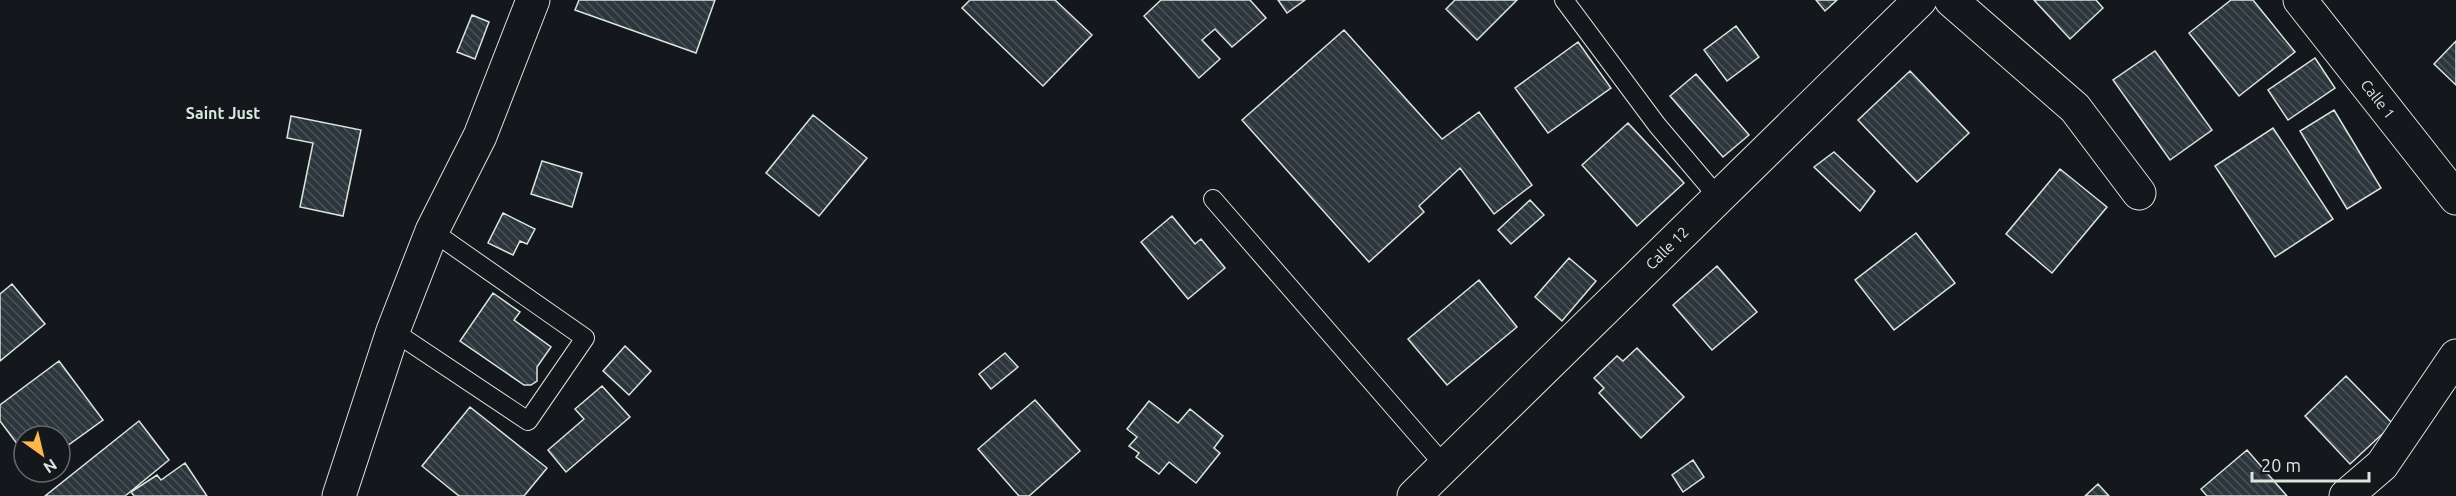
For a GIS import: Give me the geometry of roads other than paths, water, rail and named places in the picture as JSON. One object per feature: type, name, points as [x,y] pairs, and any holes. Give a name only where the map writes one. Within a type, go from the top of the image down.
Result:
[{"type":"street","points":[[339,496],[393,331],[432,231],[480,136],[533,0]]},
{"type":"street","name":"Calle 12","points":[[1414,496],[1920,0]]},
{"type":"street","points":[[1951,0],[2074,108],[2139,193]]},
{"type":"street","name":"Calle 1","points":[[2300,0],[2456,198]]},
{"type":"street","points":[[2346,496],[2382,465],[2456,356]]},
{"type":"lane","points":[[1564,0],[1657,125],[1718,197]]},
{"type":"lane","points":[[1213,199],[1445,466]]},
{"type":"lane","points":[[393,331],[528,421],[585,338],[432,231]]},
{"type":"district","name":"Saint Just","points":[[223,113]]}]
